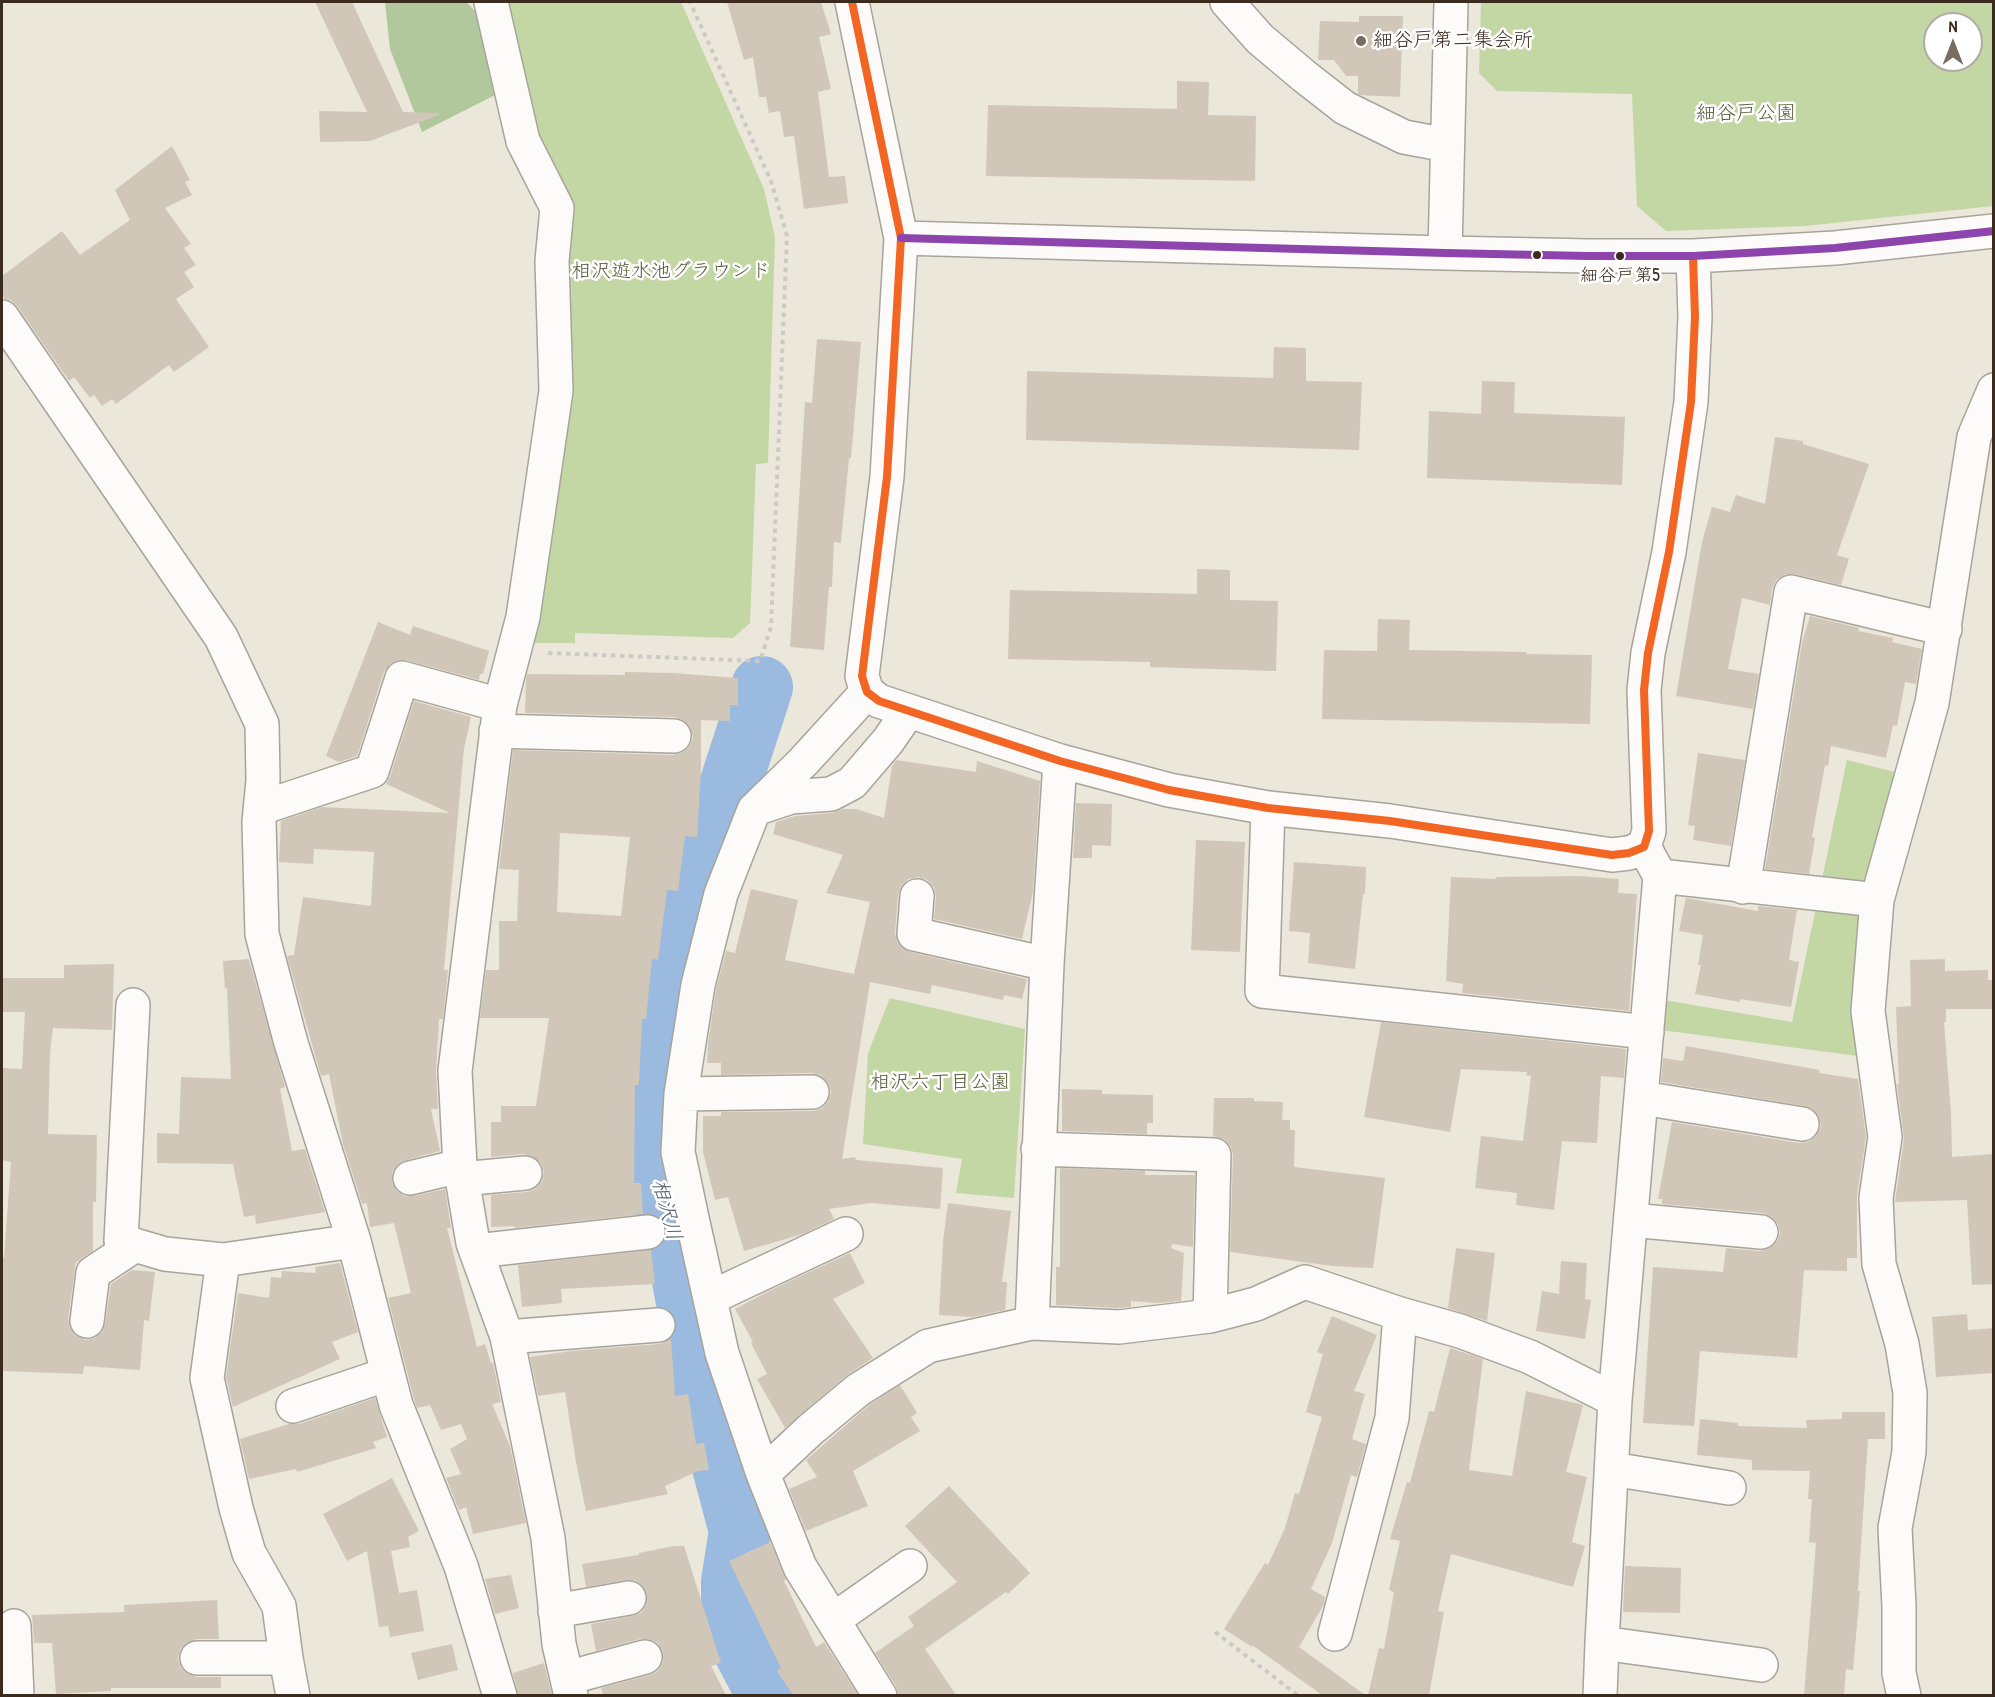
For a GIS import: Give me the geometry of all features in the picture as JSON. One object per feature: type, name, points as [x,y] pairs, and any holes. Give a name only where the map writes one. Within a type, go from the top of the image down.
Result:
[{"type":"street","points":[[490,2],[523,141],[557,208],[552,261],[556,391],[523,617],[498,718],[455,1071],[461,1173],[476,1251],[507,1337],[548,1538],[559,1644],[569,1687],[645,1657]]},
{"type":"street","points":[[852,2],[901,237],[887,477],[862,676],[867,692],[879,701],[908,712],[1060,760],[1169,790],[1268,808],[1390,821],[1612,855],[1629,853],[1644,847]]},
{"type":"street","points":[[1227,2],[1260,39],[1345,108],[1404,137],[1447,145]]},
{"type":"street","points":[[1444,253],[1451,2]]},
{"type":"street","points":[[901,237],[1588,256],[1693,255],[1835,248],[1994,231]]},
{"type":"street","points":[[1600,1695],[1615,1400],[1660,876],[1644,847],[1649,831],[1644,690],[1648,653],[1669,552],[1691,402],[1695,317],[1693,255]]},
{"type":"street","points":[[2,317],[221,637],[262,724],[263,780],[259,822],[262,934],[291,1042],[354,1241],[396,1405],[461,1566],[500,1695]]},
{"type":"street","points":[[1904,1695],[1899,1673],[1899,1606],[1895,1528],[1909,1452],[1910,1393],[1902,1344],[1879,1264],[1876,1198],[1885,1137],[1868,1011],[1877,900],[1932,702],[1974,437],[1994,390]]},
{"type":"street","points":[[1743,887],[1791,592],[1945,629]]},
{"type":"street","points":[[261,808],[372,771],[402,678],[498,718],[674,736]]},
{"type":"street","points":[[867,692],[804,761],[754,810],[721,894],[698,985],[681,1094],[678,1152],[723,1353],[764,1474],[800,1567],[880,1695]]},
{"type":"street","points":[[754,810],[791,796],[831,794],[852,783],[888,741],[908,712]]},
{"type":"street","points":[[1032,1323],[1047,964],[1060,760]]},
{"type":"street","points":[[1268,808],[1262,991],[1647,1032]]},
{"type":"street","points":[[1660,876],[1743,887],[1877,900]]},
{"type":"street","points":[[917,896],[914,934],[1047,964]]},
{"type":"street","points":[[133,1005],[121,1241],[165,1254],[223,1260],[354,1241]]},
{"type":"street","points":[[681,1094],[812,1092]]},
{"type":"street","points":[[1642,1098],[1802,1124]]},
{"type":"street","points":[[1038,1149],[1214,1155],[1210,1316]]},
{"type":"street","points":[[410,1178],[461,1173],[525,1173]]},
{"type":"street","points":[[1632,1220],[1761,1232]]},
{"type":"street","points":[[476,1251],[648,1232]]},
{"type":"street","points":[[710,1298],[846,1234]]},
{"type":"street","points":[[87,1321],[93,1273],[135,1245]]},
{"type":"street","points":[[223,1260],[207,1378],[236,1508],[249,1553],[279,1606],[293,1695]]},
{"type":"street","points":[[764,1474],[810,1430],[858,1390],[928,1346],[1032,1323],[1119,1327],[1210,1316],[1256,1304],[1305,1282],[1400,1314],[1460,1331],[1530,1357],[1615,1400]]},
{"type":"street","points":[[1335,1634],[1392,1418],[1400,1314]]},
{"type":"street","points":[[507,1337],[658,1325]]},
{"type":"street","points":[[293,1406],[388,1374]]},
{"type":"street","points":[[1612,1469],[1729,1488]]},
{"type":"street","points":[[832,1620],[910,1566]]},
{"type":"street","points":[[555,1611],[629,1598]]},
{"type":"street","points":[[14,1626],[17,1695]]},
{"type":"street","points":[[1602,1643],[1761,1665]]},
{"type":"street","points":[[197,1658],[286,1658]]},
{"type":"path","points":[[514,651],[760,661],[771,627],[787,236],[771,181],[690,2]]},
{"type":"path","points":[[1215,1632],[1299,1695]]},
{"type":"green space","points":[[385,2],[466,2],[477,13],[499,93],[422,132],[390,49]]},
{"type":"green space","name":"相沢遊水池グラウンド","points":[[507,2],[681,2],[764,189],[775,238],[768,463],[756,464],[750,623],[733,638],[575,633],[575,643],[532,643],[574,209],[537,136]]},
{"type":"green space","name":"細谷戸公園","points":[[1481,2],[1993,2],[1993,206],[1805,226],[1666,231],[1637,206],[1632,94],[1497,91],[1479,73]]},
{"type":"green space","points":[[1847,760],[1899,773],[1858,1056],[1661,1030],[1664,1000],[1792,1022]]},
{"type":"green space","name":"相沢六丁目公園","points":[[890,998],[1025,1029],[1014,1198],[956,1193],[962,1159],[863,1144],[868,1053]]},
{"type":"building","points":[[315,2],[352,2],[403,112],[438,113],[439,115],[370,141],[320,142],[319,111],[367,112]]},
{"type":"building","points":[[727,2],[821,2],[831,34],[819,37],[831,89],[818,92],[829,177],[845,176],[848,203],[804,209],[794,136],[784,137],[780,111],[769,113],[766,97],[759,97],[753,57],[744,60]]},
{"type":"building","name":"細谷戸第二集会所","points":[[1359,16],[1403,16],[1400,97],[1360,95],[1358,94],[1358,76],[1346,76],[1334,60],[1318,60],[1320,21],[1359,22]]},
{"type":"building","points":[[1177,81],[1209,82],[1208,115],[1256,116],[1255,181],[986,176],[988,105],[1177,109]]},
{"type":"building","points":[[172,146],[190,180],[185,182],[192,195],[165,208],[191,244],[184,248],[196,265],[184,272],[194,287],[176,299],[209,347],[174,372],[169,365],[116,404],[112,399],[102,406],[94,395],[90,398],[74,377],[69,381],[17,306],[11,300],[5,299],[2,295],[2,276],[62,231],[80,255],[130,220],[115,190]]},
{"type":"building","points":[[817,339],[861,342],[841,543],[834,542],[832,587],[829,587],[824,650],[790,647],[805,402],[812,403]]},
{"type":"building","points":[[1274,347],[1306,348],[1306,381],[1362,382],[1359,450],[1026,440],[1027,371],[1273,378]]},
{"type":"building","points":[[1482,381],[1515,382],[1514,413],[1625,417],[1622,485],[1427,478],[1429,411],[1481,414]]},
{"type":"building","points":[[1775,437],[1803,441],[1803,444],[1869,464],[1837,555],[1849,559],[1841,585],[1786,574],[1776,580],[1770,605],[1742,598],[1728,669],[1759,674],[1753,709],[1676,696],[1702,542],[1712,507],[1730,512],[1736,495],[1765,504]]},
{"type":"building","points":[[1197,569],[1230,570],[1230,600],[1278,601],[1276,671],[1150,667],[1150,662],[1008,659],[1010,590],[1197,594]]},
{"type":"building","points":[[1806,615],[1859,628],[1858,631],[1893,638],[1892,642],[1922,649],[1916,684],[1905,682],[1897,726],[1893,725],[1886,758],[1831,746],[1828,766],[1825,765],[1812,837],[1815,838],[1809,874],[1765,869],[1802,643],[1810,616]]},
{"type":"building","points":[[1378,619],[1410,620],[1409,650],[1592,655],[1590,724],[1322,719],[1324,650],[1377,651]]},
{"type":"building","points":[[378,622],[410,635],[413,626],[489,651],[483,674],[480,674],[479,680],[406,660],[398,660],[390,664],[384,672],[357,756],[339,762],[326,756]]},
{"type":"building","points":[[625,672],[672,673],[738,678],[738,705],[730,705],[730,721],[701,720],[697,837],[685,836],[678,891],[667,890],[658,960],[652,959],[646,1019],[642,1019],[639,1085],[635,1085],[634,1183],[641,1183],[643,1214],[515,1228],[514,1226],[491,1227],[491,1195],[527,1192],[535,1189],[542,1181],[544,1172],[541,1163],[532,1156],[523,1154],[491,1157],[491,1122],[501,1122],[501,1106],[536,1106],[549,1018],[480,1018],[486,970],[499,970],[499,921],[517,921],[519,870],[499,869],[513,750],[673,755],[683,752],[690,745],[693,737],[690,727],[683,720],[675,717],[525,713],[527,674],[625,675]],"holes":[[[560,833],[630,837],[621,916],[557,912]]]},
{"type":"building","points":[[414,701],[471,717],[464,748],[444,970],[448,970],[443,1019],[439,1019],[436,1072],[438,1109],[431,1109],[440,1151],[398,1164],[392,1172],[392,1182],[397,1191],[405,1196],[445,1189],[451,1228],[447,1228],[477,1347],[485,1344],[491,1363],[493,1363],[501,1402],[492,1404],[510,1446],[526,1523],[473,1534],[466,1507],[459,1510],[446,1478],[461,1474],[450,1449],[467,1439],[461,1424],[441,1430],[430,1405],[417,1408],[388,1298],[411,1293],[394,1223],[370,1227],[367,1203],[362,1204],[343,1144],[329,1074],[321,1076],[287,956],[294,955],[303,897],[371,906],[374,852],[314,849],[313,864],[279,862],[281,821],[322,807],[450,813],[386,784]]},
{"type":"building","points":[[1698,753],[1745,760],[1731,846],[1693,840],[1695,826],[1688,825]]},
{"type":"building","points":[[896,760],[976,772],[977,761],[1040,781],[1033,892],[1022,939],[934,919],[936,897],[934,887],[927,880],[918,877],[908,879],[901,886],[898,895],[895,933],[897,942],[902,948],[910,952],[1027,979],[1022,999],[1004,995],[1003,1000],[932,985],[930,994],[870,982],[842,1159],[855,1157],[856,1160],[943,1168],[940,1209],[870,1203],[829,1209],[834,1219],[803,1234],[744,1251],[728,1197],[715,1200],[703,1152],[703,1116],[721,1116],[721,1112],[813,1111],[822,1108],[828,1102],[831,1091],[822,1076],[812,1073],[721,1075],[721,1063],[707,1063],[716,989],[726,951],[735,953],[751,889],[798,900],[785,960],[854,974],[870,902],[826,893],[843,855],[773,834],[776,822],[795,816],[832,813],[843,809],[856,809],[884,818],[892,766]]},
{"type":"building","points":[[1076,803],[1112,804],[1111,846],[1092,845],[1092,858],[1073,858]]},
{"type":"building","points":[[1196,840],[1245,842],[1240,952],[1191,950]]},
{"type":"building","points":[[1294,862],[1366,867],[1365,894],[1363,894],[1355,969],[1308,963],[1310,933],[1289,931]]},
{"type":"building","points":[[1578,876],[1619,879],[1618,893],[1637,894],[1629,1011],[1462,993],[1463,984],[1446,981],[1451,877],[1496,879],[1496,877]]},
{"type":"building","points":[[1686,898],[1758,911],[1758,906],[1797,910],[1789,960],[1799,962],[1791,1007],[1740,999],[1740,1002],[1695,994],[1701,965],[1698,965],[1703,935],[1679,931]]},
{"type":"building","points":[[249,959],[285,1087],[280,1089],[292,1151],[305,1149],[325,1212],[256,1224],[255,1215],[244,1217],[233,1164],[157,1163],[157,1133],[179,1134],[181,1077],[231,1079],[227,988],[225,989],[223,961]]},
{"type":"building","points":[[1945,959],[1945,971],[1988,970],[1988,980],[1994,980],[1994,1009],[1946,1009],[1946,1022],[1944,1022],[1952,1157],[1994,1154],[1994,1284],[1972,1285],[1967,1200],[1895,1202],[1904,1139],[1897,1084],[1899,1084],[1896,1007],[1911,1006],[1910,960]]},
{"type":"building","points":[[114,964],[112,1030],[53,1028],[50,1053],[48,1134],[97,1135],[93,1251],[76,1262],[68,1319],[70,1328],[76,1336],[85,1340],[95,1338],[102,1332],[105,1324],[111,1284],[132,1270],[155,1272],[149,1321],[144,1320],[140,1370],[84,1366],[83,1374],[2,1371],[2,1258],[4,1258],[11,1162],[2,1160],[2,1068],[22,1069],[25,1012],[2,1012],[2,978],[64,978],[64,965]]},
{"type":"building","points":[[1381,1022],[1626,1049],[1624,1078],[1601,1076],[1597,1143],[1562,1141],[1554,1210],[1516,1205],[1517,1193],[1475,1188],[1481,1136],[1523,1141],[1531,1076],[1526,1075],[1527,1072],[1461,1069],[1450,1132],[1364,1117]]},
{"type":"building","points":[[1686,1046],[1858,1079],[1866,1137],[1857,1195],[1857,1258],[1847,1258],[1847,1271],[1804,1270],[1797,1358],[1700,1351],[1694,1426],[1643,1423],[1653,1267],[1723,1272],[1726,1248],[1759,1251],[1768,1249],[1777,1242],[1780,1233],[1778,1224],[1772,1217],[1763,1213],[1662,1204],[1662,1199],[1658,1199],[1672,1122],[1799,1143],[1808,1142],[1816,1136],[1821,1126],[1814,1110],[1805,1106],[1661,1082],[1663,1058],[1683,1061]]},
{"type":"building","points":[[1062,1089],[1102,1090],[1102,1094],[1153,1095],[1153,1123],[1147,1123],[1147,1134],[1062,1131]]},
{"type":"building","points":[[1214,1098],[1254,1098],[1254,1101],[1283,1102],[1282,1120],[1290,1120],[1290,1130],[1295,1130],[1294,1167],[1385,1178],[1373,1268],[1332,1266],[1230,1252],[1233,1155],[1231,1147],[1224,1139],[1213,1136]]},
{"type":"building","points":[[1060,1168],[1145,1171],[1145,1175],[1195,1175],[1193,1247],[1172,1244],[1171,1248],[1184,1253],[1181,1301],[1158,1303],[1131,1301],[1131,1307],[1118,1308],[1056,1305],[1056,1267],[1060,1267]]},
{"type":"building","points":[[948,1203],[1011,1211],[1002,1282],[1007,1282],[1005,1310],[972,1317],[939,1315],[943,1241]]},
{"type":"building","points":[[1456,1248],[1495,1253],[1487,1321],[1448,1308]]},
{"type":"building","points":[[651,1250],[655,1284],[561,1289],[562,1303],[522,1307],[518,1265]]},
{"type":"building","points":[[850,1253],[865,1283],[833,1299],[873,1358],[846,1376],[785,1428],[757,1379],[767,1374],[735,1309]]},
{"type":"building","points":[[1561,1261],[1587,1263],[1585,1299],[1591,1300],[1585,1339],[1536,1331],[1542,1291],[1559,1294]]},
{"type":"building","points":[[340,1263],[358,1332],[332,1342],[340,1359],[233,1407],[226,1377],[238,1293],[269,1298],[271,1277],[281,1278],[282,1271],[316,1273],[315,1267]]},
{"type":"building","points":[[1967,1314],[1968,1330],[1994,1328],[1994,1373],[1936,1377],[1932,1317]]},
{"type":"building","points":[[1332,1316],[1377,1335],[1354,1391],[1365,1394],[1352,1439],[1366,1444],[1357,1477],[1351,1475],[1332,1543],[1311,1589],[1325,1597],[1324,1604],[1299,1647],[1365,1695],[1322,1695],[1252,1645],[1252,1647],[1224,1629],[1265,1563],[1268,1565],[1285,1528],[1295,1493],[1299,1494],[1322,1417],[1306,1412],[1323,1354],[1317,1352]]},
{"type":"building","points":[[671,1339],[675,1396],[688,1394],[696,1444],[704,1443],[709,1470],[698,1471],[665,1486],[668,1494],[586,1511],[565,1392],[538,1396],[530,1357],[571,1351],[659,1344]]},
{"type":"building","points":[[1450,1348],[1483,1359],[1469,1470],[1512,1476],[1526,1391],[1583,1405],[1566,1472],[1587,1477],[1572,1542],[1585,1546],[1573,1587],[1451,1554],[1438,1611],[1444,1612],[1429,1695],[1368,1695],[1379,1648],[1384,1649],[1394,1592],[1389,1590],[1400,1541],[1390,1539],[1407,1482],[1410,1483],[1429,1411],[1434,1412]]},
{"type":"building","points":[[900,1385],[917,1413],[911,1417],[920,1431],[853,1471],[868,1506],[806,1531],[789,1489],[817,1477],[806,1460],[869,1405]]},
{"type":"building","points":[[375,1398],[387,1437],[373,1442],[376,1448],[297,1472],[296,1469],[249,1479],[240,1439],[289,1424],[299,1424]]},
{"type":"building","points":[[1842,1412],[1885,1412],[1885,1439],[1868,1439],[1858,1591],[1860,1591],[1853,1670],[1846,1669],[1844,1695],[1804,1695],[1816,1543],[1809,1542],[1812,1499],[1808,1499],[1810,1471],[1752,1470],[1752,1460],[1697,1455],[1700,1419],[1738,1423],[1738,1426],[1807,1428],[1806,1420],[1842,1419]]},
{"type":"building","points":[[392,1478],[419,1531],[408,1537],[410,1547],[391,1551],[399,1593],[417,1590],[424,1631],[390,1637],[388,1626],[379,1627],[367,1551],[347,1561],[323,1514]]},
{"type":"building","points":[[949,1486],[1030,1573],[1008,1594],[1006,1592],[925,1649],[956,1695],[899,1695],[896,1686],[875,1653],[914,1626],[908,1617],[957,1582],[905,1526]]},
{"type":"building","points":[[770,1542],[786,1580],[784,1581],[816,1647],[824,1642],[858,1695],[793,1695],[777,1671],[781,1668],[729,1561]]},
{"type":"building","points":[[684,1546],[721,1663],[711,1666],[726,1695],[603,1695],[601,1688],[658,1671],[663,1662],[663,1653],[658,1643],[649,1639],[640,1639],[596,1651],[591,1624],[641,1613],[646,1605],[647,1595],[643,1586],[635,1580],[586,1587],[582,1564],[639,1555],[639,1553]]},
{"type":"building","points":[[1625,1566],[1681,1568],[1680,1613],[1623,1612]]},
{"type":"building","points":[[511,1575],[519,1608],[495,1614],[485,1579]]},
{"type":"building","points":[[217,1600],[219,1639],[197,1639],[188,1642],[181,1648],[178,1659],[181,1668],[188,1674],[197,1677],[221,1677],[221,1688],[111,1688],[111,1691],[56,1694],[52,1643],[34,1643],[32,1615],[124,1612],[124,1605]]},
{"type":"building","points":[[452,1644],[458,1670],[418,1680],[411,1653]]},
{"type":"building","points":[[544,1663],[552,1695],[518,1695],[513,1673]]},
{"type":"waterway","name":"相沢川","points":[[762,687],[693,899],[653,1127],[656,1178],[676,1243],[705,1399],[740,1531],[732,1582],[732,1627],[768,1696]]},
{"type":"transit line","points":[[852,2],[901,238],[887,477],[862,676],[867,692],[879,701],[1060,761],[1169,790],[1268,808],[1390,821],[1612,855],[1629,853],[1644,847],[1649,831],[1644,690],[1648,653],[1669,552],[1691,402],[1695,317],[1693,256]]},
{"type":"transit line","points":[[901,238],[1445,253],[1693,256],[1835,248],[1994,231]]},
{"type":"place","name":"細谷戸第二集会所","points":[[1361,41]]},
{"type":"place","name":"細谷戸第5","points":[[1620,256]]}]
